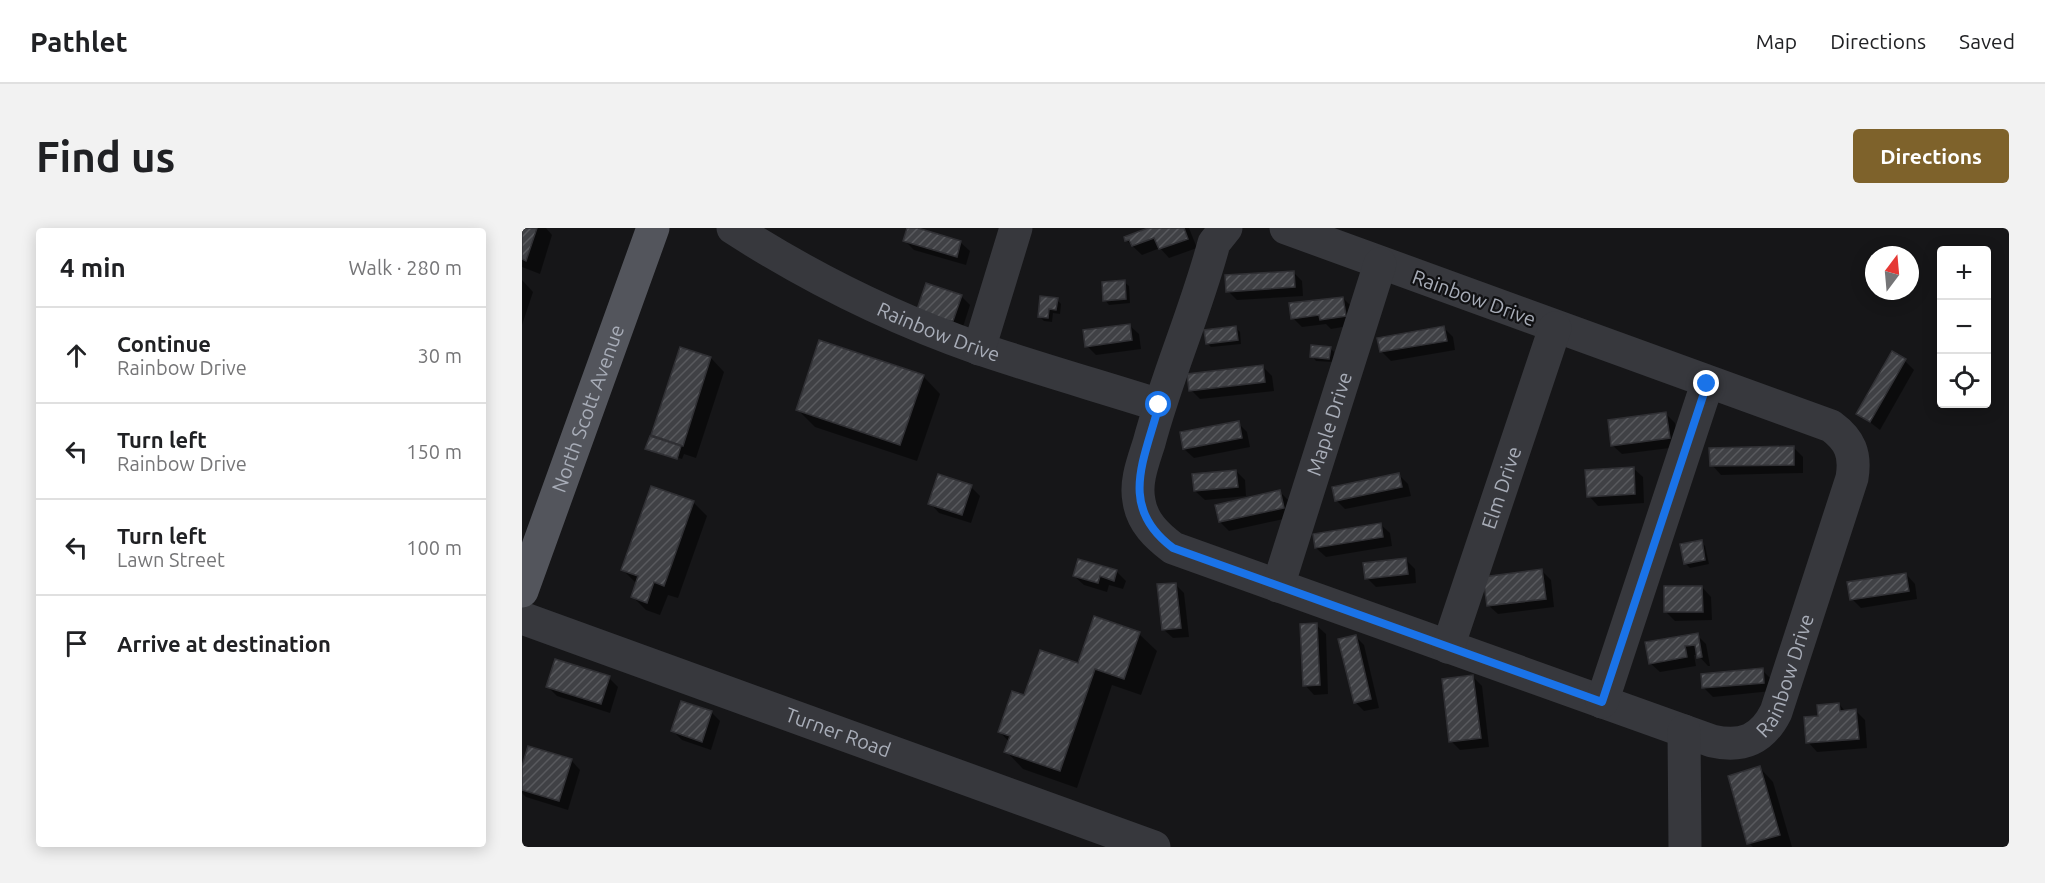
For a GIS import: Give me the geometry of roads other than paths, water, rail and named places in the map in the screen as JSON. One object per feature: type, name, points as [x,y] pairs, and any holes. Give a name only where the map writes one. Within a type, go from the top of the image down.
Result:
[{"type":"main road","name":"North Scott Avenue","points":[[522,591],[653,228]]},
{"type":"street","name":"Rainbow Drive","points":[[733,228],[816,276],[904,318],[979,349],[1159,405]]},
{"type":"street","points":[[979,349],[1016,228]]},
{"type":"street","name":"Rainbow Drive","points":[[1226,228],[1214,243],[1159,405],[1138,483],[1139,502],[1146,521],[1157,536],[1173,548],[1684,731],[1728,745],[1744,743],[1758,737],[1768,727],[1776,712],[1854,463],[1847,441],[1831,426],[1707,384],[1286,228]]},
{"type":"street","name":"Maple Drive","points":[[1278,586],[1380,264]]},
{"type":"street","name":"Elm Drive","points":[[1448,647],[1555,328]]},
{"type":"street","points":[[1602,702],[1707,384]]},
{"type":"street","name":"Turner Road","points":[[522,618],[1154,847]]},
{"type":"street","points":[[1684,731],[1685,847]]}]
